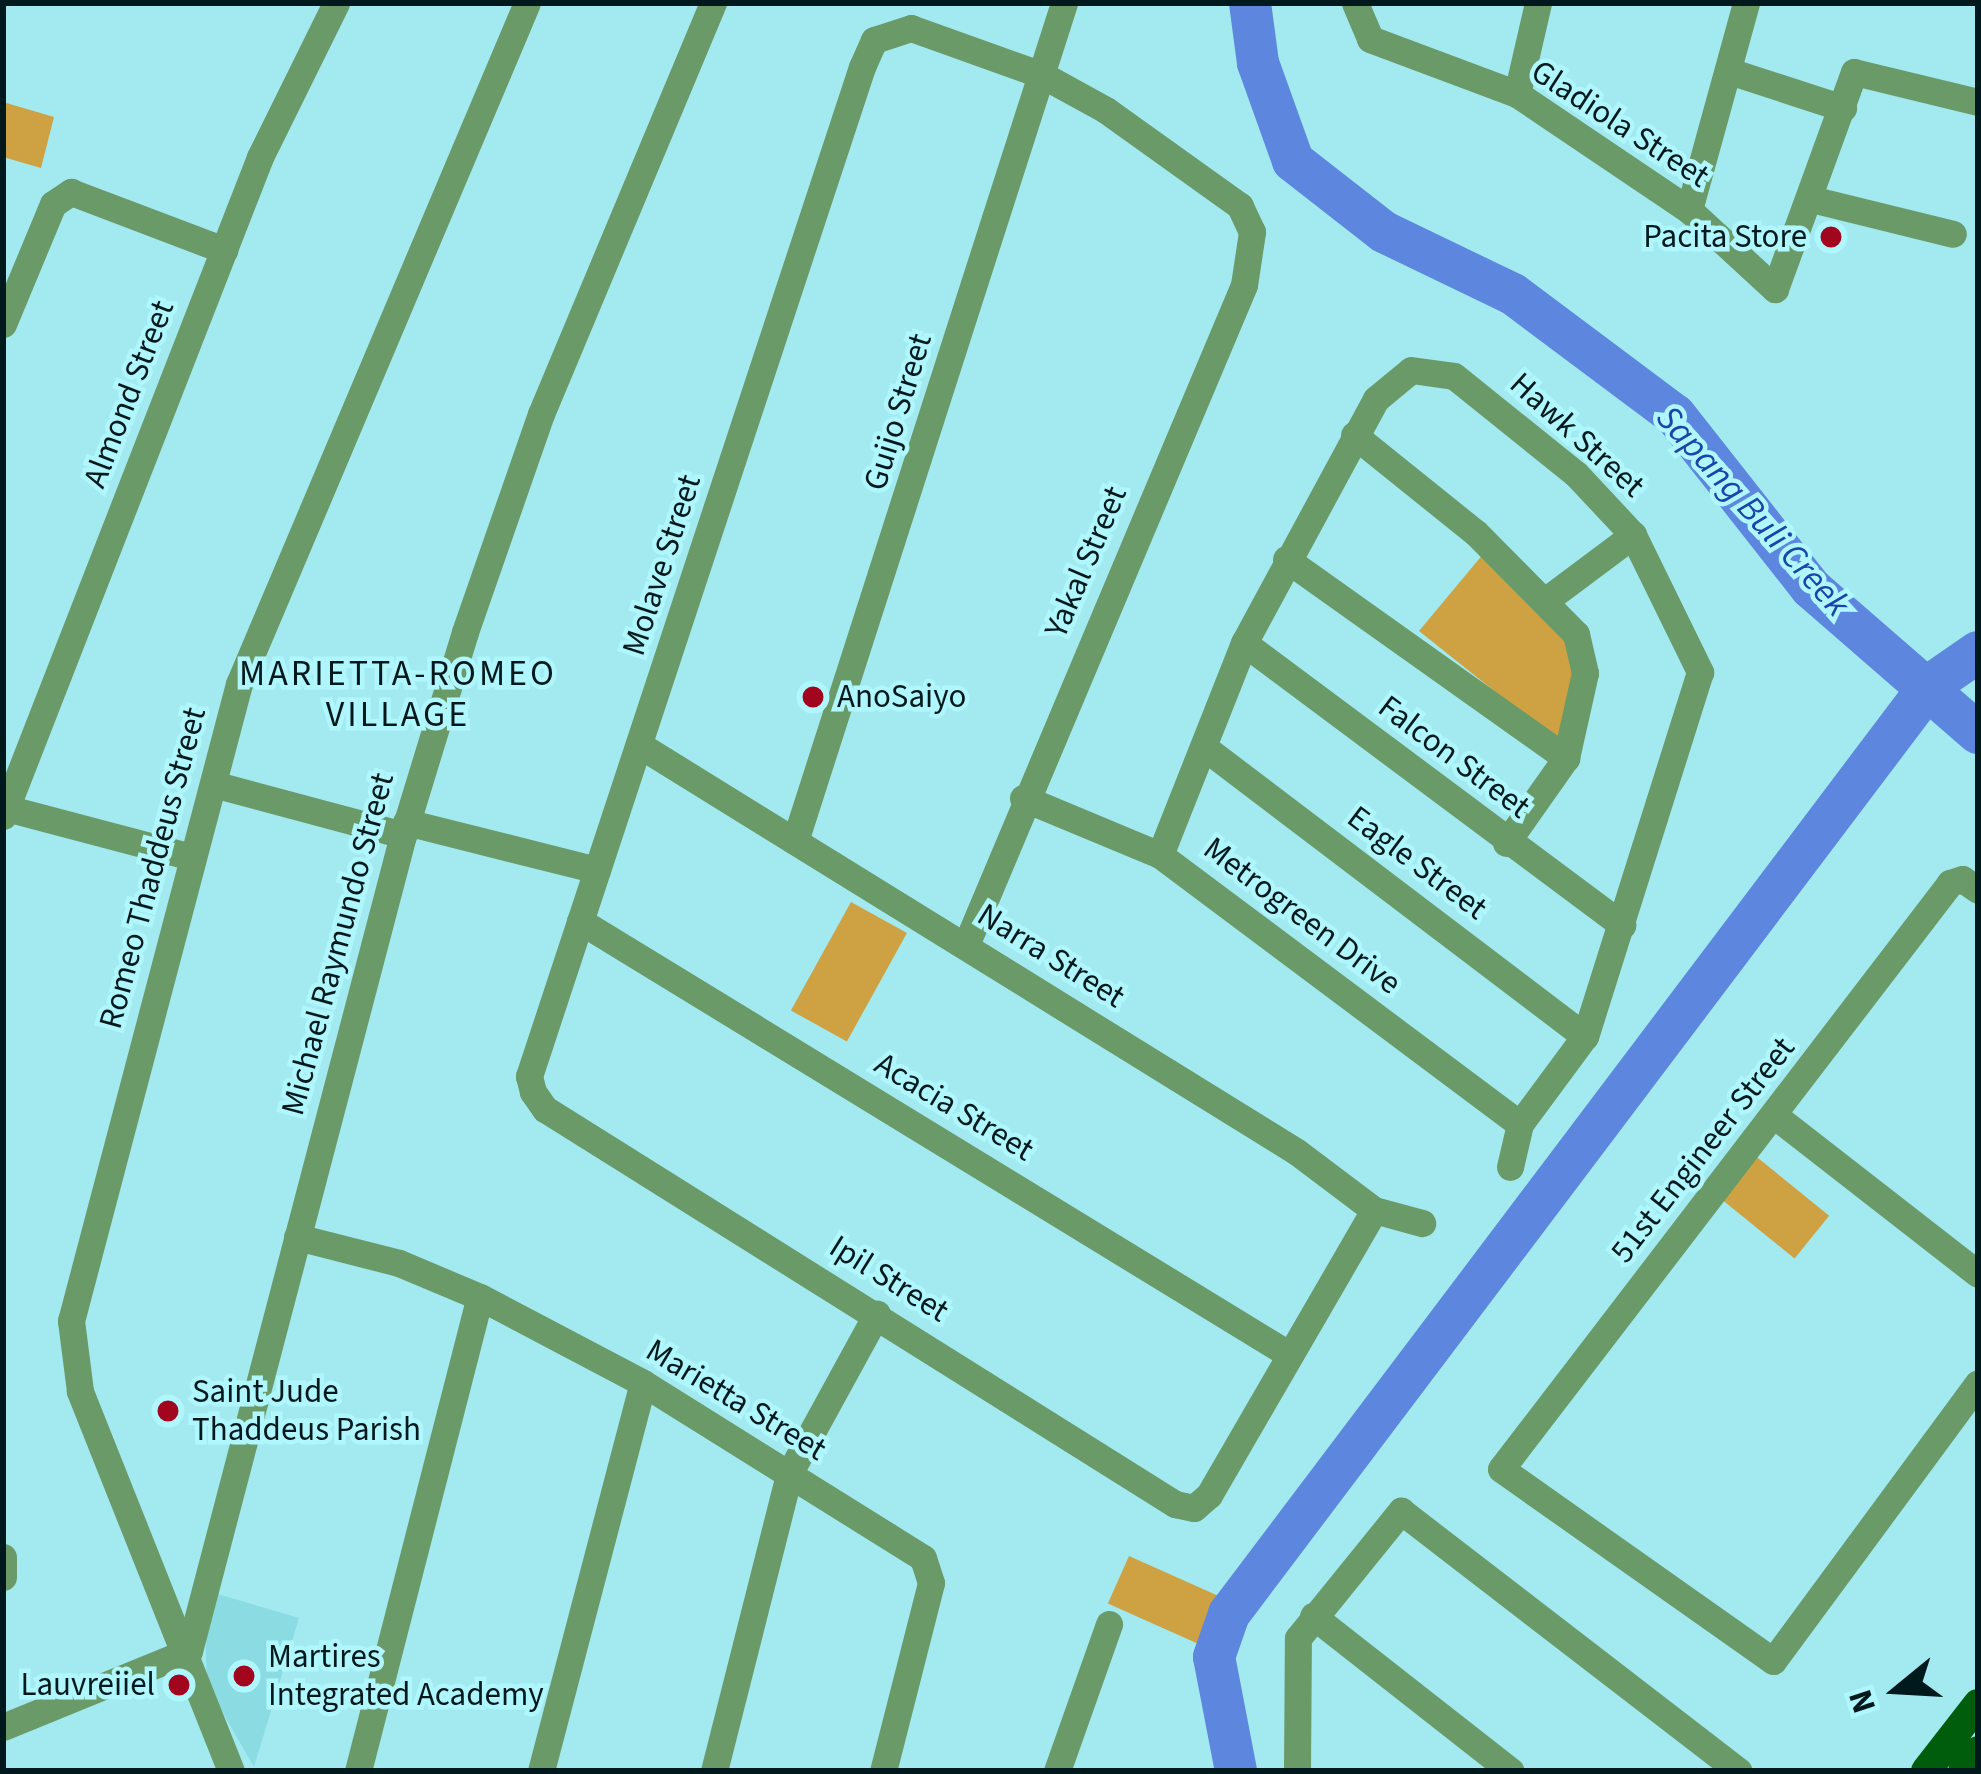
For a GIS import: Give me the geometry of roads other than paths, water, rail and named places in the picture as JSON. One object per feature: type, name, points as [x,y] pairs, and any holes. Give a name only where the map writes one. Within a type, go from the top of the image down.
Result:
[{"type":"main road","points":[[1927,1771],[1978,1704]]},
{"type":"main road","points":[[1964,1771],[1978,1751]]},
{"type":"street","name":"Almond Street","points":[[4,812],[224,250],[335,3]]},
{"type":"street","name":"Romeo Thaddeus Street","points":[[231,1771],[188,1652],[80,1391],[69,1342],[239,684],[526,3]]},
{"type":"street","name":"Michael Raymundo Street","points":[[188,1652],[404,828],[510,497],[713,3]]},
{"type":"street","name":"Guijo Street","points":[[795,841],[1064,3]]},
{"type":"street","name":"Gladiola Street","points":[[1354,3],[1360,26],[1383,47],[1517,94],[1689,209],[1769,285],[1780,286],[1811,199]]},
{"type":"street","points":[[1517,94],[1538,3]]},
{"type":"street","points":[[1689,209],[1746,3]]},
{"type":"street","name":"Molave Street","points":[[545,1109],[530,1076],[874,40],[911,28],[1042,75]]},
{"type":"street","points":[[1729,70],[1843,108]]},
{"type":"street","points":[[1952,234],[1811,199],[1854,72],[1978,102]]},
{"type":"street","name":"Yakal Street","points":[[966,945],[1023,798],[1244,285],[1252,245],[1240,206],[1106,110],[1042,75]]},
{"type":"street","points":[[3,324],[52,203],[70,192],[224,250]]},
{"type":"street","name":"Hawk Street","points":[[1160,855],[1244,643],[1376,399],[1411,370],[1433,368],[1454,376],[1576,474],[1633,536],[1700,672],[1585,1036],[1520,1124],[1510,1167]]},
{"type":"street","points":[[1354,435],[1420,483],[1576,634],[1585,673],[1565,758],[1506,843]]},
{"type":"street","points":[[1546,600],[1633,536]]},
{"type":"street","points":[[1286,560],[1565,758]]},
{"type":"street","name":"Falcon Street","points":[[1244,643],[1506,843],[1623,925]]},
{"type":"street","name":"Narra Street","points":[[641,746],[966,945],[1374,1210],[1422,1222]]},
{"type":"street","name":"Eagle Street","points":[[1205,748],[1585,1036]]},
{"type":"street","points":[[213,784],[598,870]]},
{"type":"street","name":"Metrogreen Drive","points":[[1023,798],[1160,855],[1520,1124]]},
{"type":"street","points":[[4,812],[191,857]]},
{"type":"street","name":"51st Engineer Street","points":[[1970,885],[1950,883],[1501,1469],[1773,1661],[1978,1383]]},
{"type":"street","name":"Acacia Street","points":[[580,921],[1290,1355]]},
{"type":"street","name":"Ipil Street","points":[[545,1109],[877,1312],[1175,1504],[1194,1508],[1210,1495],[1290,1355]]},
{"type":"street","points":[[1775,1115],[1978,1274]]},
{"type":"street","points":[[1290,1355],[1374,1210]]},
{"type":"street","name":"Marietta Street","points":[[297,1237],[399,1263],[480,1297],[643,1383],[932,1569],[883,1771]]},
{"type":"street","points":[[358,1771],[480,1297]]},
{"type":"street","points":[[713,1771],[789,1474],[877,1312]]},
{"type":"street","points":[[541,1771],[643,1383]]},
{"type":"street","points":[[1298,1771],[1298,1637],[1401,1510],[1739,1771]]},
{"type":"street","points":[[1313,1616],[1511,1771]]},
{"type":"street","points":[[1057,1771],[1109,1624]]},
{"type":"street","points":[[3,1727],[188,1652]]},
{"type":"waterway","name":"Sapang Buli Creek","points":[[1250,3],[1258,63],[1293,161],[1384,232],[1513,294],[1675,415],[1811,588],[1978,733]]},
{"type":"waterway","points":[[1236,1771],[1214,1657],[1229,1614],[1930,685],[1978,652]]},
{"type":"place","name":"Pacita Store","points":[[1831,237]]},
{"type":"place","name":"AnoSaiyo","points":[[813,697]]},
{"type":"place","name":"Saint Jude Thaddeus Parish","points":[[168,1411]]},
{"type":"place","name":"Martires Integrated Academy","points":[[244,1676]]},
{"type":"place","name":"Lauvreiiel","points":[[179,1685]]},
{"type":"district","name":"MARIETTA-ROMEO VILLAGE","points":[[398,694]]}]
